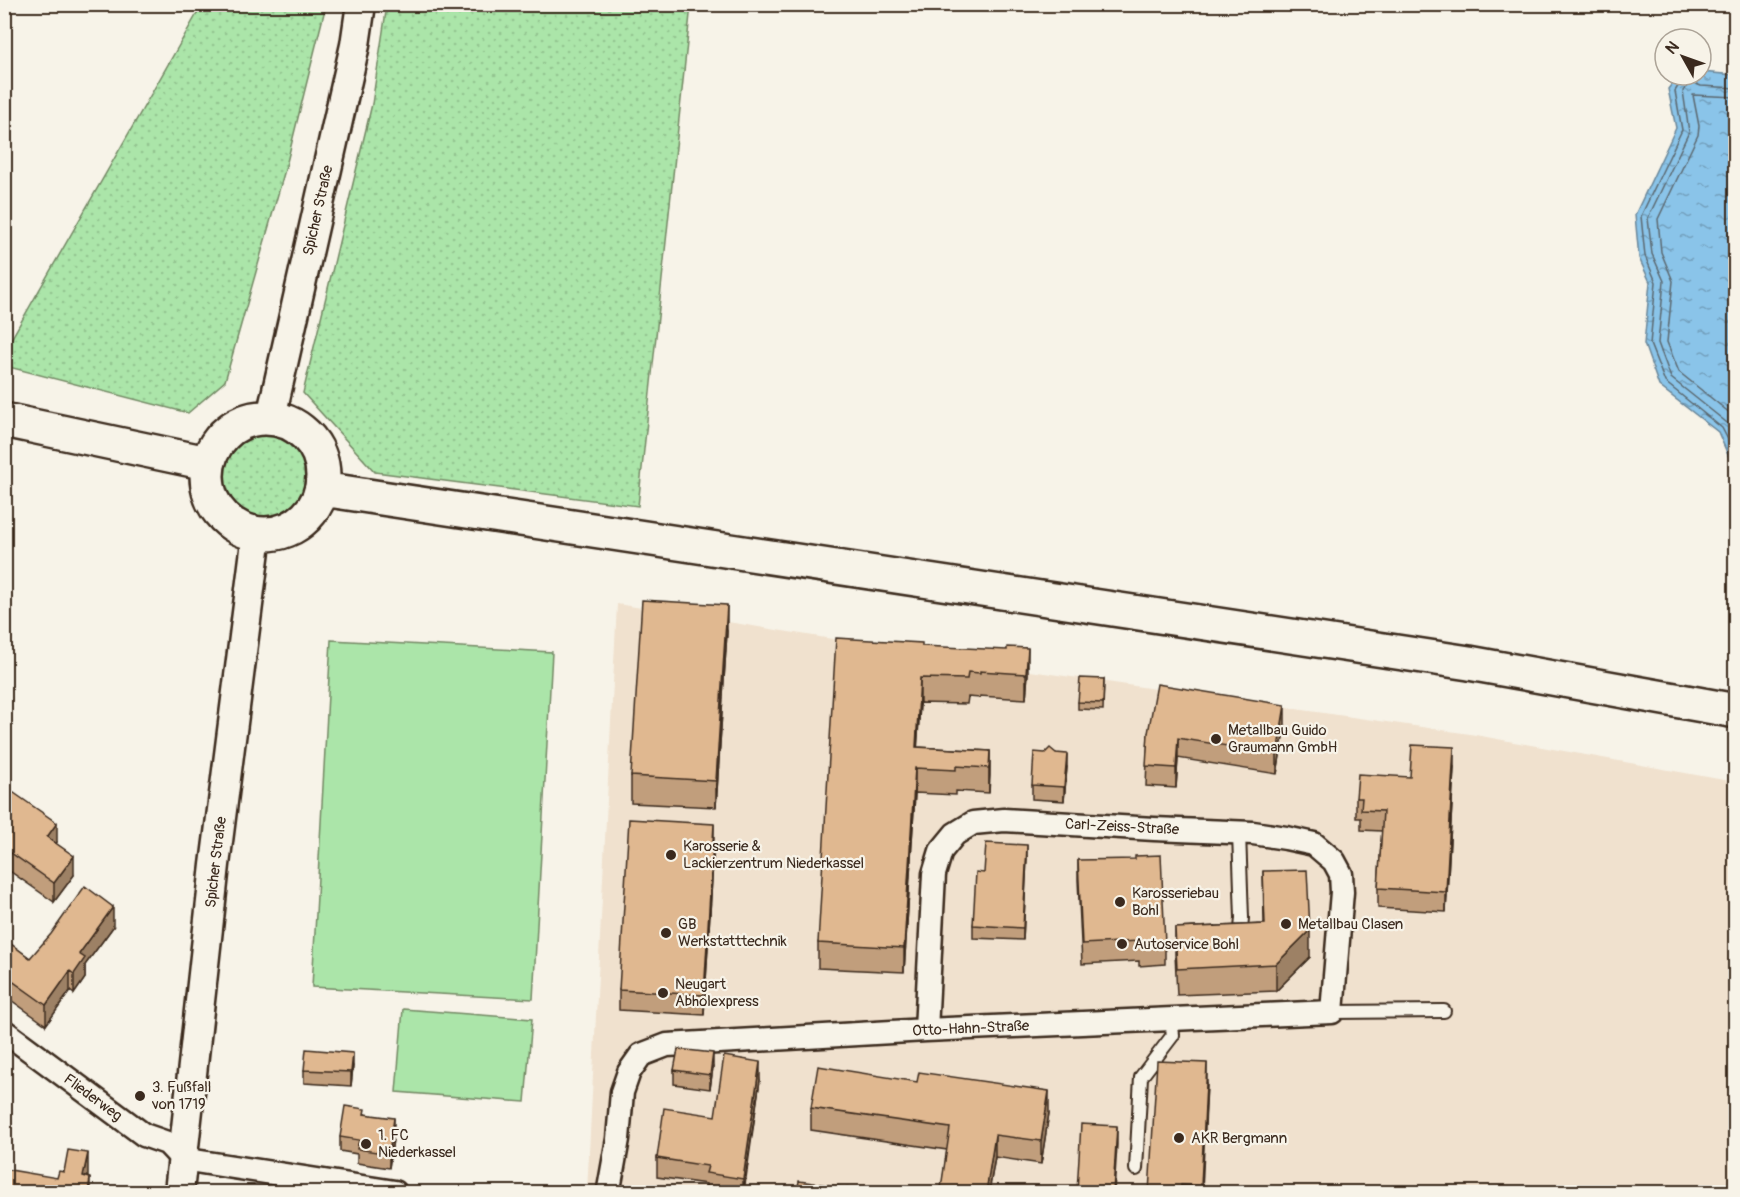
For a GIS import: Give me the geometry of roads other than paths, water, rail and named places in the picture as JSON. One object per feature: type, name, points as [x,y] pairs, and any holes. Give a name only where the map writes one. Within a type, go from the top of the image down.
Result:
[{"type":"main road","points":[[271,417],[291,423],[306,434],[318,451],[323,470],[322,489],[305,519],[290,529],[274,534],[257,534],[238,528],[223,517],[212,501],[206,482],[207,463],[213,447],[224,433],[238,423],[254,418],[271,417]]},
{"type":"main road","points":[[4,420],[207,463]]},
{"type":"main road","points":[[322,489],[1469,663],[1736,711]]},
{"type":"street","name":"Spicher Straße","points":[[271,417],[355,45],[361,4]]},
{"type":"street","name":"Spicher Straße","points":[[179,1192],[215,865],[257,534]]},
{"type":"street","name":"Carl-Zeiss-Straße","points":[[926,1030],[934,874],[941,851],[955,834],[973,823],[1004,820],[1239,833],[1286,838],[1314,844],[1334,861],[1341,874],[1342,892],[1332,1012]]},
{"type":"street","name":"Otto-Hahn-Straße","points":[[609,1191],[618,1139],[622,1092],[629,1072],[641,1055],[667,1045],[926,1030],[1332,1012]]},
{"type":"street","name":"Fliederweg","points":[[4,1031],[144,1135],[167,1143],[182,1159]]},
{"type":"street","points":[[182,1159],[395,1192]]},
{"type":"lane","points":[[1224,937],[1234,936],[1241,929],[1239,833]]},
{"type":"lane","name":"Otto-Hahn-Straße","points":[[1332,1012],[1444,1011]]},
{"type":"lane","points":[[1136,1169],[1141,1077],[1173,1035],[1171,1019]]},
{"type":"water","points":[[1713,73],[1735,75],[1735,471],[1718,432],[1659,386],[1644,344],[1650,282],[1639,258],[1635,215],[1676,128],[1668,89],[1670,87],[1713,87]]},
{"type":"place","name":"Metallbau Guido Graumann GmbH","points":[[1216,739]]},
{"type":"place","name":"Karosserie & Lackierzentrum Niederkassel","points":[[671,855]]},
{"type":"place","name":"Karosseriebau Bohl","points":[[1120,902]]},
{"type":"place","name":"Metallbau Clasen","points":[[1286,924]]},
{"type":"place","name":"GB Werkstatttechnik","points":[[666,933]]},
{"type":"place","name":"Autoservice Bohl","points":[[1122,944]]},
{"type":"place","name":"Neugart Abholexpress","points":[[663,993]]},
{"type":"place","name":"3. Fußfall von 1719","points":[[140,1096]]},
{"type":"place","name":"AKR Bergmann","points":[[1179,1138]]},
{"type":"place","name":"1. FC Niederkassel","points":[[366,1144]]}]
